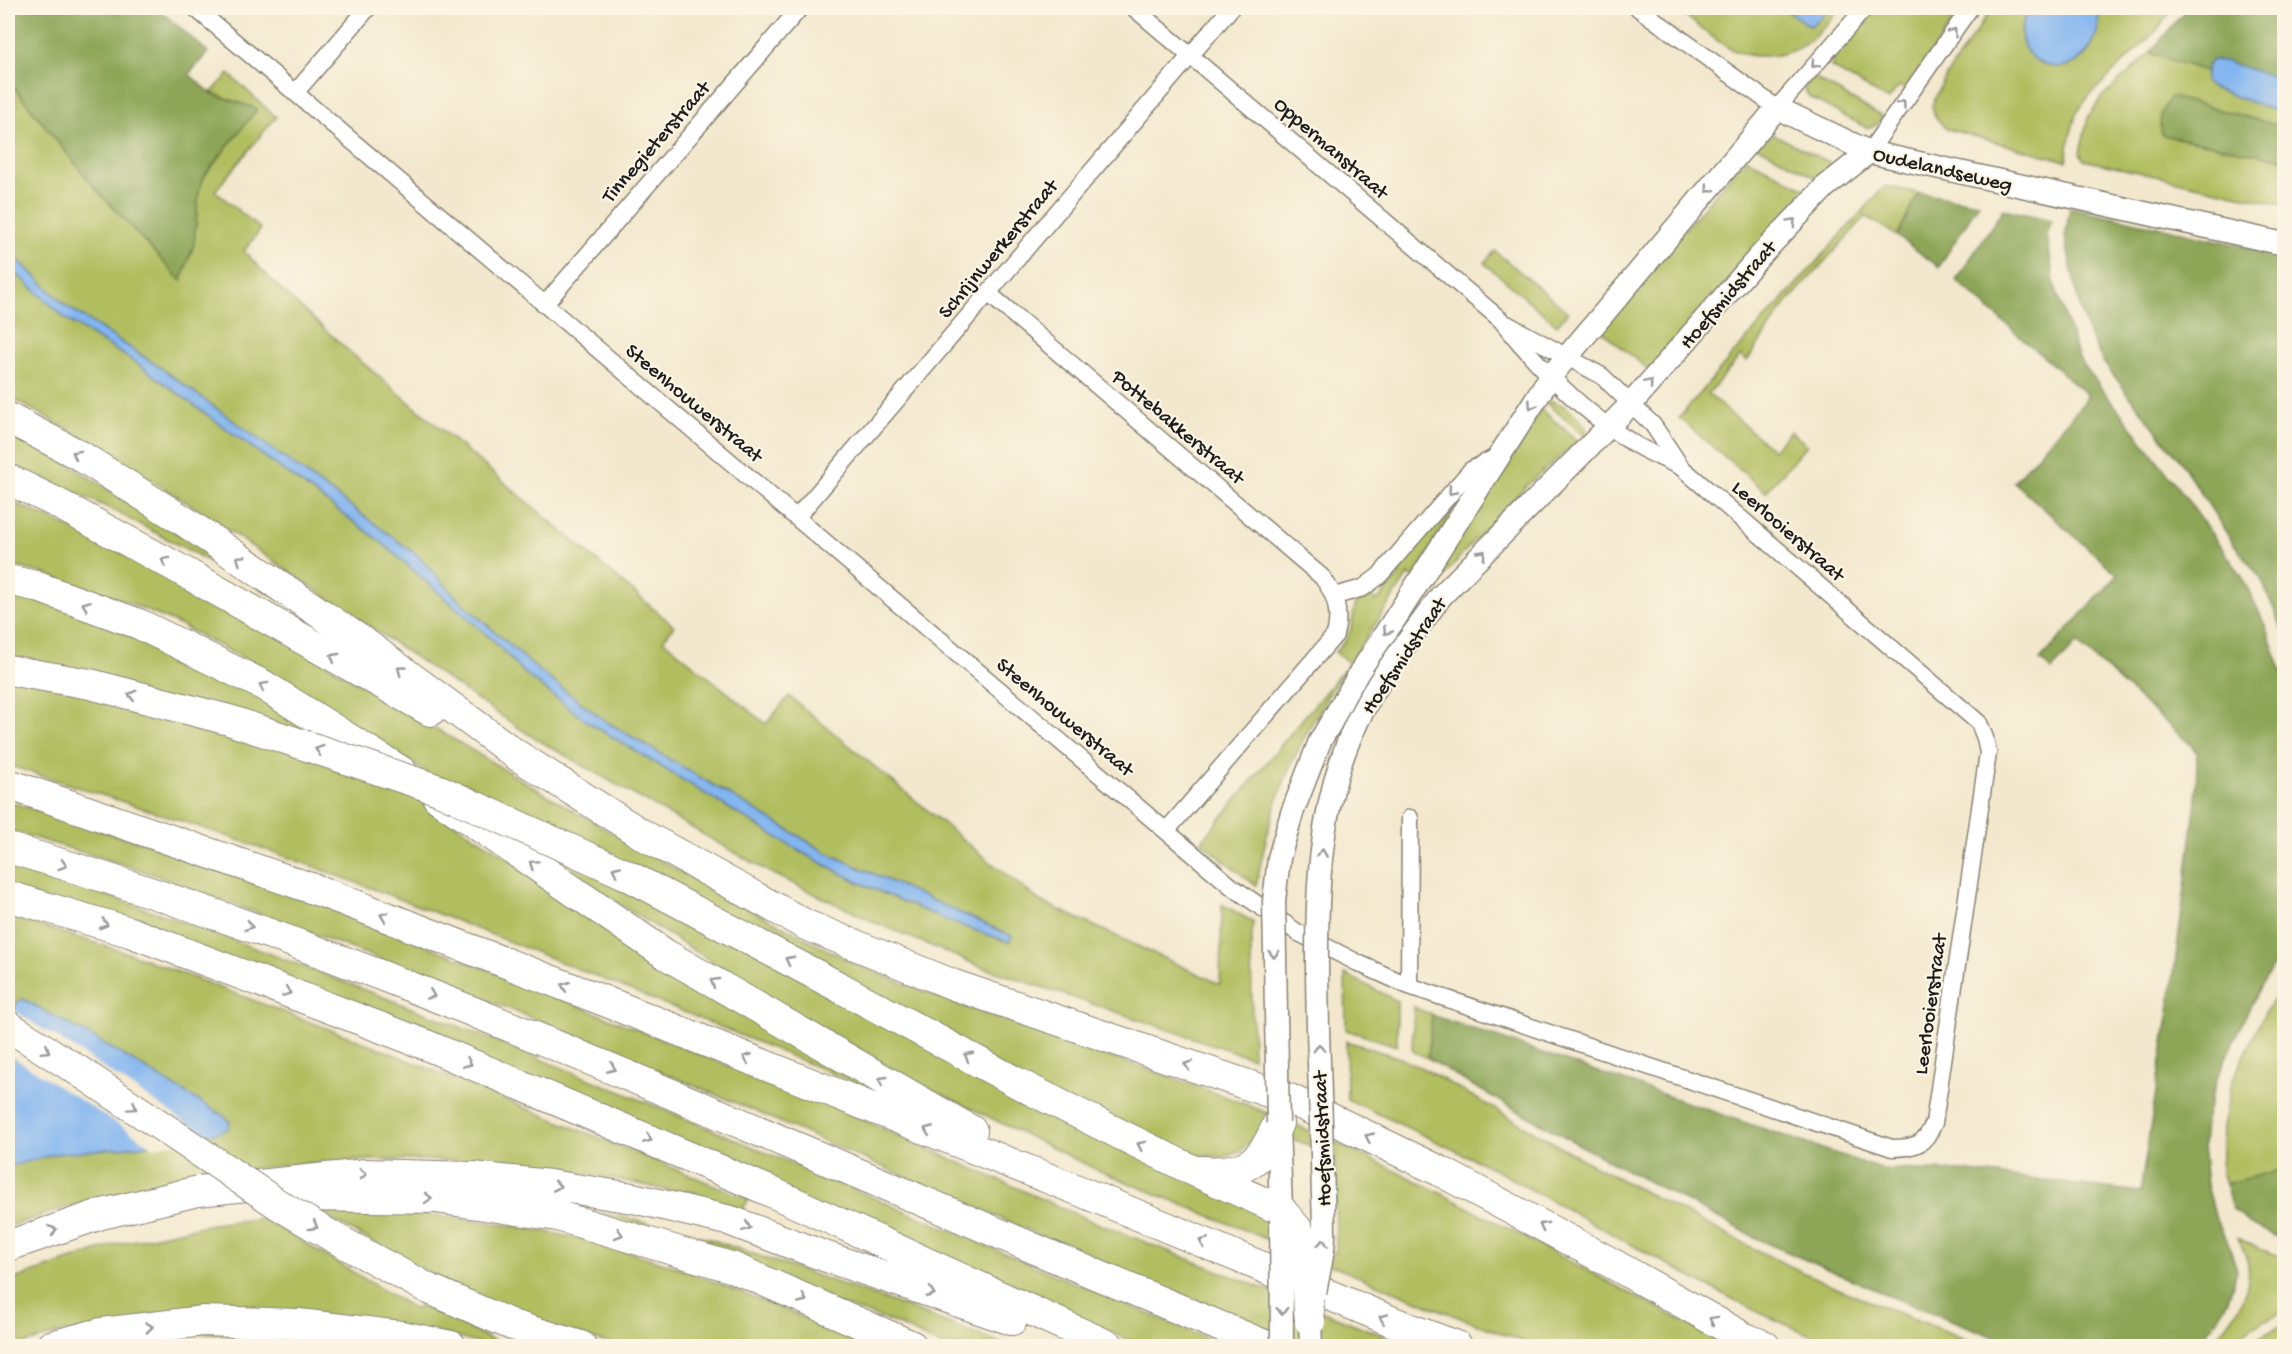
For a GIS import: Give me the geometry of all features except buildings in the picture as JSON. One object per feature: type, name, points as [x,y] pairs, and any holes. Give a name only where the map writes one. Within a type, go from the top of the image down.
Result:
[{"type":"highway","points":[[8,418],[79,454],[184,521],[370,648],[515,754],[643,835],[806,925],[954,985],[1292,1100],[1440,1171],[1765,1347]]},
{"type":"highway","points":[[8,479],[75,513],[417,704],[515,754]]},
{"type":"highway","points":[[8,580],[35,586],[139,624],[263,686],[402,772],[665,954],[945,1116],[1080,1191]]},
{"type":"highway","points":[[8,670],[90,684],[229,720],[439,790],[625,874],[1025,1088],[1194,1171],[1281,1210],[1298,1230],[1305,1265],[1311,1334]]},
{"type":"highway","points":[[8,784],[322,892],[618,1006],[1080,1191],[1456,1347]]},
{"type":"highway","points":[[8,848],[297,942],[548,1041],[1267,1347]]},
{"type":"highway","points":[[8,896],[130,932],[423,1044],[767,1190],[1109,1347]]},
{"type":"highway","points":[[8,1026],[279,1205],[333,1237],[456,1302],[512,1325],[580,1347]]},
{"type":"highway","points":[[1194,1171],[1226,1173],[1244,1167],[1270,1143],[1278,1123]]},
{"type":"highway","points":[[8,1246],[98,1215],[198,1191],[366,1174],[473,1177],[550,1185],[633,1198],[731,1221],[824,1256],[1089,1347]]},
{"type":"highway","points":[[98,1215],[207,1202],[310,1196],[436,1198],[558,1216],[735,1268],[912,1347]]},
{"type":"highway","points":[[456,1302],[529,1347]]},
{"type":"highway","points":[[51,1347],[101,1333],[204,1321],[299,1324],[401,1336],[451,1347]]},
{"type":"street","name":"Steenhouwerstraat","points":[[195,8],[1167,830]]},
{"type":"street","points":[[295,93],[368,8]]},
{"type":"street","name":"Tinnegieterstraat","points":[[545,304],[800,8]]},
{"type":"street","name":"Oppermanstraat","points":[[1134,8],[1501,321],[1550,377],[1609,426]]},
{"type":"street","name":"Schrijnwerkerstraat","points":[[797,518],[1231,8]]},
{"type":"street","name":"Oudelandseweg","points":[[1638,8],[1777,108],[1869,152],[2284,244]]},
{"type":"street","points":[[1777,108],[1865,8]]},
{"type":"street","points":[[1869,152],[1970,8]]},
{"type":"street","name":"Hoefsmidstraat","points":[[1282,1347],[1274,901],[1279,858],[1292,813],[1320,741],[1362,670],[1550,377],[1777,108]]},
{"type":"street","name":"Hoefsmidstraat","points":[[1311,1334],[1324,1237],[1317,999],[1317,912],[1321,860],[1334,782],[1344,751],[1363,710],[1441,596],[1631,404],[1825,187],[1869,152]]},
{"type":"street","name":"Pottebakkerstraat","points":[[988,293],[1322,577],[1335,596]]},
{"type":"street","name":"Oppermanstraat","points":[[1501,321],[1602,376],[1631,404]]},
{"type":"street","name":"Leerlooierstraat","points":[[1631,404],[1653,425],[1681,467]]},
{"type":"street","name":"Leerlooierstraat","points":[[1167,830],[1231,886],[1297,932],[1409,986],[1892,1148],[1916,1146],[1928,1137],[1936,1111],[1988,753],[1985,738],[1978,723],[1958,703],[1681,467],[1635,444],[1609,426]]},
{"type":"street","name":"Hoefsmidstraat","points":[[1335,596],[1363,588],[1371,583],[1471,470],[1498,456]]},
{"type":"street","points":[[1167,830],[1335,635],[1338,618],[1335,596]]},
{"type":"street","points":[[1409,986],[1410,818]]},
{"type":"green space","points":[[8,8],[157,8],[208,52],[189,74],[211,93],[257,109],[205,175],[199,190],[194,244],[181,281],[95,188],[8,80]]},
{"type":"green space","points":[[1675,8],[1783,8],[1810,26],[1829,8],[1841,8],[1817,35],[1804,45],[1783,54],[1760,56],[1737,52],[1727,47]]},
{"type":"green space","points":[[1873,8],[1962,8],[1905,90],[1899,86],[1888,100],[1831,67],[1834,61],[1829,58]]},
{"type":"green space","points":[[1992,8],[2031,8],[2022,26],[2022,41],[2029,54],[2040,62],[2055,66],[2070,65],[2083,57],[2094,41],[2098,13],[2090,8],[2173,8],[2157,30],[2089,96],[2076,114],[2066,161],[1947,129],[1935,117],[1932,105],[1946,76]]},
{"type":"green space","points":[[2187,8],[2284,8],[2284,80],[2218,60],[2212,60],[2206,71],[2150,53]]},
{"type":"green space","points":[[2150,53],[2206,71],[2205,76],[2212,88],[2284,114],[2284,127],[2171,97],[2162,135],[2284,159],[2284,205],[2084,160],[2080,153],[2088,117],[2101,98]]},
{"type":"green space","points":[[229,74],[276,117],[215,191],[261,229],[244,251],[281,290],[350,352],[674,626],[663,640],[766,724],[789,696],[1040,901],[1220,984],[1222,904],[1253,922],[1251,949],[1253,1058],[979,966],[874,922],[769,872],[528,734],[191,505],[89,441],[8,396],[8,266],[66,319],[135,362],[380,541],[495,642],[524,673],[586,721],[801,852],[860,883],[948,921],[1009,942],[1011,936],[827,853],[607,722],[538,670],[459,600],[416,554],[161,368],[65,305],[8,250],[8,80],[95,188],[181,281],[194,244],[199,190],[205,175],[257,109],[211,93]]},
{"type":"green space","points":[[1813,77],[1883,117],[1877,125],[1867,128],[1809,97],[1804,89]]},
{"type":"green space","points":[[2171,97],[2284,127],[2284,159],[2162,135],[2161,114]]},
{"type":"green space","points":[[1773,134],[1829,162],[1833,170],[1824,182],[1755,145]]},
{"type":"green space","points":[[1746,158],[1813,193],[1650,371],[1599,329]]},
{"type":"green space","points":[[1885,186],[1919,193],[1897,236],[1866,216],[1786,304],[1747,361],[1740,356],[1708,394],[1773,450],[1790,431],[1807,445],[1766,492],[1679,418],[1735,352]]},
{"type":"green space","points":[[1919,193],[1979,203],[1939,267],[1897,236]]},
{"type":"green space","points":[[2070,207],[2284,255],[2284,633],[2261,579],[2233,543],[2181,462],[2104,363],[2090,337],[2079,304],[2065,238]]},
{"type":"green space","points":[[2003,209],[2052,220],[2047,234],[2054,283],[2079,359],[2181,491],[2241,575],[2262,618],[2284,677],[2284,944],[2245,1017],[2219,1073],[2205,1120],[2203,1146],[2207,1185],[2217,1222],[2227,1240],[2237,1270],[2228,1300],[2212,1327],[2194,1346],[2017,1346],[1890,1296],[1764,1242],[1596,1154],[1468,1083],[1428,1058],[1432,1015],[1881,1169],[1963,1171],[2140,1192],[2170,1004],[2196,800],[2197,753],[2191,745],[2077,643],[2052,670],[2040,660],[2118,575],[2014,482],[2086,400],[2087,395],[1956,280]]},
{"type":"green space","points":[[1495,251],[1568,312],[1557,325],[1484,263]]},
{"type":"green space","points":[[1550,401],[1561,405],[1578,417],[1587,433],[1585,436],[1546,403]]},
{"type":"green space","points":[[1541,409],[1578,441],[1525,487],[1471,544],[1428,595],[1423,591]]},
{"type":"green space","points":[[8,426],[284,601],[109,508],[8,463]]},
{"type":"green space","points":[[1471,479],[1414,578],[1408,575],[1340,677],[1309,730],[1278,796],[1256,886],[1201,842],[1349,663],[1335,652],[1350,632],[1356,602],[1371,597],[1377,601],[1400,574],[1395,570]]},
{"type":"green space","points":[[8,500],[106,545],[201,594],[295,646],[667,864],[844,958],[959,1005],[1165,1075],[1310,1131],[1432,1189],[1731,1346],[1535,1346],[1445,1312],[1095,1169],[911,1079],[801,1017],[629,910],[363,730],[254,664],[178,624],[129,603],[42,573],[8,565]],"holes":[[[1280,1135],[1335,1154],[1336,1253],[1279,1230],[1266,1212],[1195,1155],[1223,1157],[1239,1152],[1254,1139]]]},
{"type":"green space","points":[[8,589],[63,606],[244,685],[356,756],[452,822],[881,1094],[606,980],[398,898],[248,844],[8,765]]},
{"type":"green space","points":[[8,801],[114,835],[214,861],[850,1114],[1089,1220],[1410,1346],[1314,1346],[1170,1292],[743,1106],[520,1013],[135,868],[8,830]]},
{"type":"green space","points":[[8,864],[180,921],[460,1027],[680,1116],[1226,1346],[1143,1346],[1016,1292],[8,885]]},
{"type":"green space","points":[[8,916],[131,954],[371,1045],[749,1199],[743,1209],[672,1191],[552,1169],[415,1160],[346,1161],[277,1166],[208,1175],[140,1188],[8,1227]]},
{"type":"green space","points":[[1345,974],[1397,1001],[1397,1046],[1346,1030]]},
{"type":"green space","points":[[2284,981],[2284,1170],[2225,1184],[2221,1173],[2223,1126],[2232,1082],[2264,1014]]},
{"type":"green space","points":[[1414,1007],[1432,1015],[1428,1058],[1414,1052],[1412,1048]]},
{"type":"green space","points":[[1346,1041],[1400,1058],[1428,1071],[1589,1163],[1758,1251],[1841,1290],[1983,1346],[1835,1346],[1758,1312],[1488,1166],[1347,1099]]},
{"type":"green space","points":[[2284,1169],[2277,1237],[2247,1222],[2232,1208],[2225,1184]]},
{"type":"green space","points":[[2284,1170],[2284,1239],[2277,1237]]},
{"type":"green space","points":[[550,1205],[614,1215],[707,1238],[890,1301],[1008,1346],[943,1346],[892,1322]]},
{"type":"green space","points":[[316,1211],[417,1213],[521,1227],[597,1242],[677,1267],[875,1346],[622,1346],[574,1335],[496,1309]]},
{"type":"green space","points":[[263,1218],[416,1310],[419,1305],[505,1346],[488,1346],[444,1334],[64,1332],[17,1346],[8,1346],[8,1281],[114,1245],[212,1224]]},
{"type":"green space","points":[[2238,1238],[2259,1249],[2284,1257],[2284,1310],[2219,1346],[2209,1346],[2232,1318],[2247,1284],[2247,1260]]},
{"type":"green space","points":[[2284,1323],[2284,1346],[2246,1346]]},
{"type":"water","points":[[1783,8],[1829,8],[1810,26]]},
{"type":"water","points":[[2031,8],[2090,8],[2098,13],[2097,32],[2089,49],[2078,61],[2064,66],[2050,66],[2038,61],[2028,52],[2022,40],[2023,25]]},
{"type":"water","points":[[2212,60],[2224,61],[2284,80],[2284,114],[2212,88],[2205,82],[2206,70]]},
{"type":"water","points":[[8,250],[65,305],[161,368],[416,554],[459,600],[538,670],[607,722],[827,853],[1012,936],[1009,942],[948,921],[860,883],[801,852],[586,721],[524,673],[495,642],[380,541],[135,362],[66,319],[8,266]]},
{"type":"water","points":[[23,999],[91,1036],[224,1116],[230,1122],[228,1129],[140,1146],[55,1154],[8,1167],[8,1020],[18,1002]]},
{"type":"pier","points":[[11,1009],[208,1137],[154,1147],[8,1054],[8,1014]]}]
